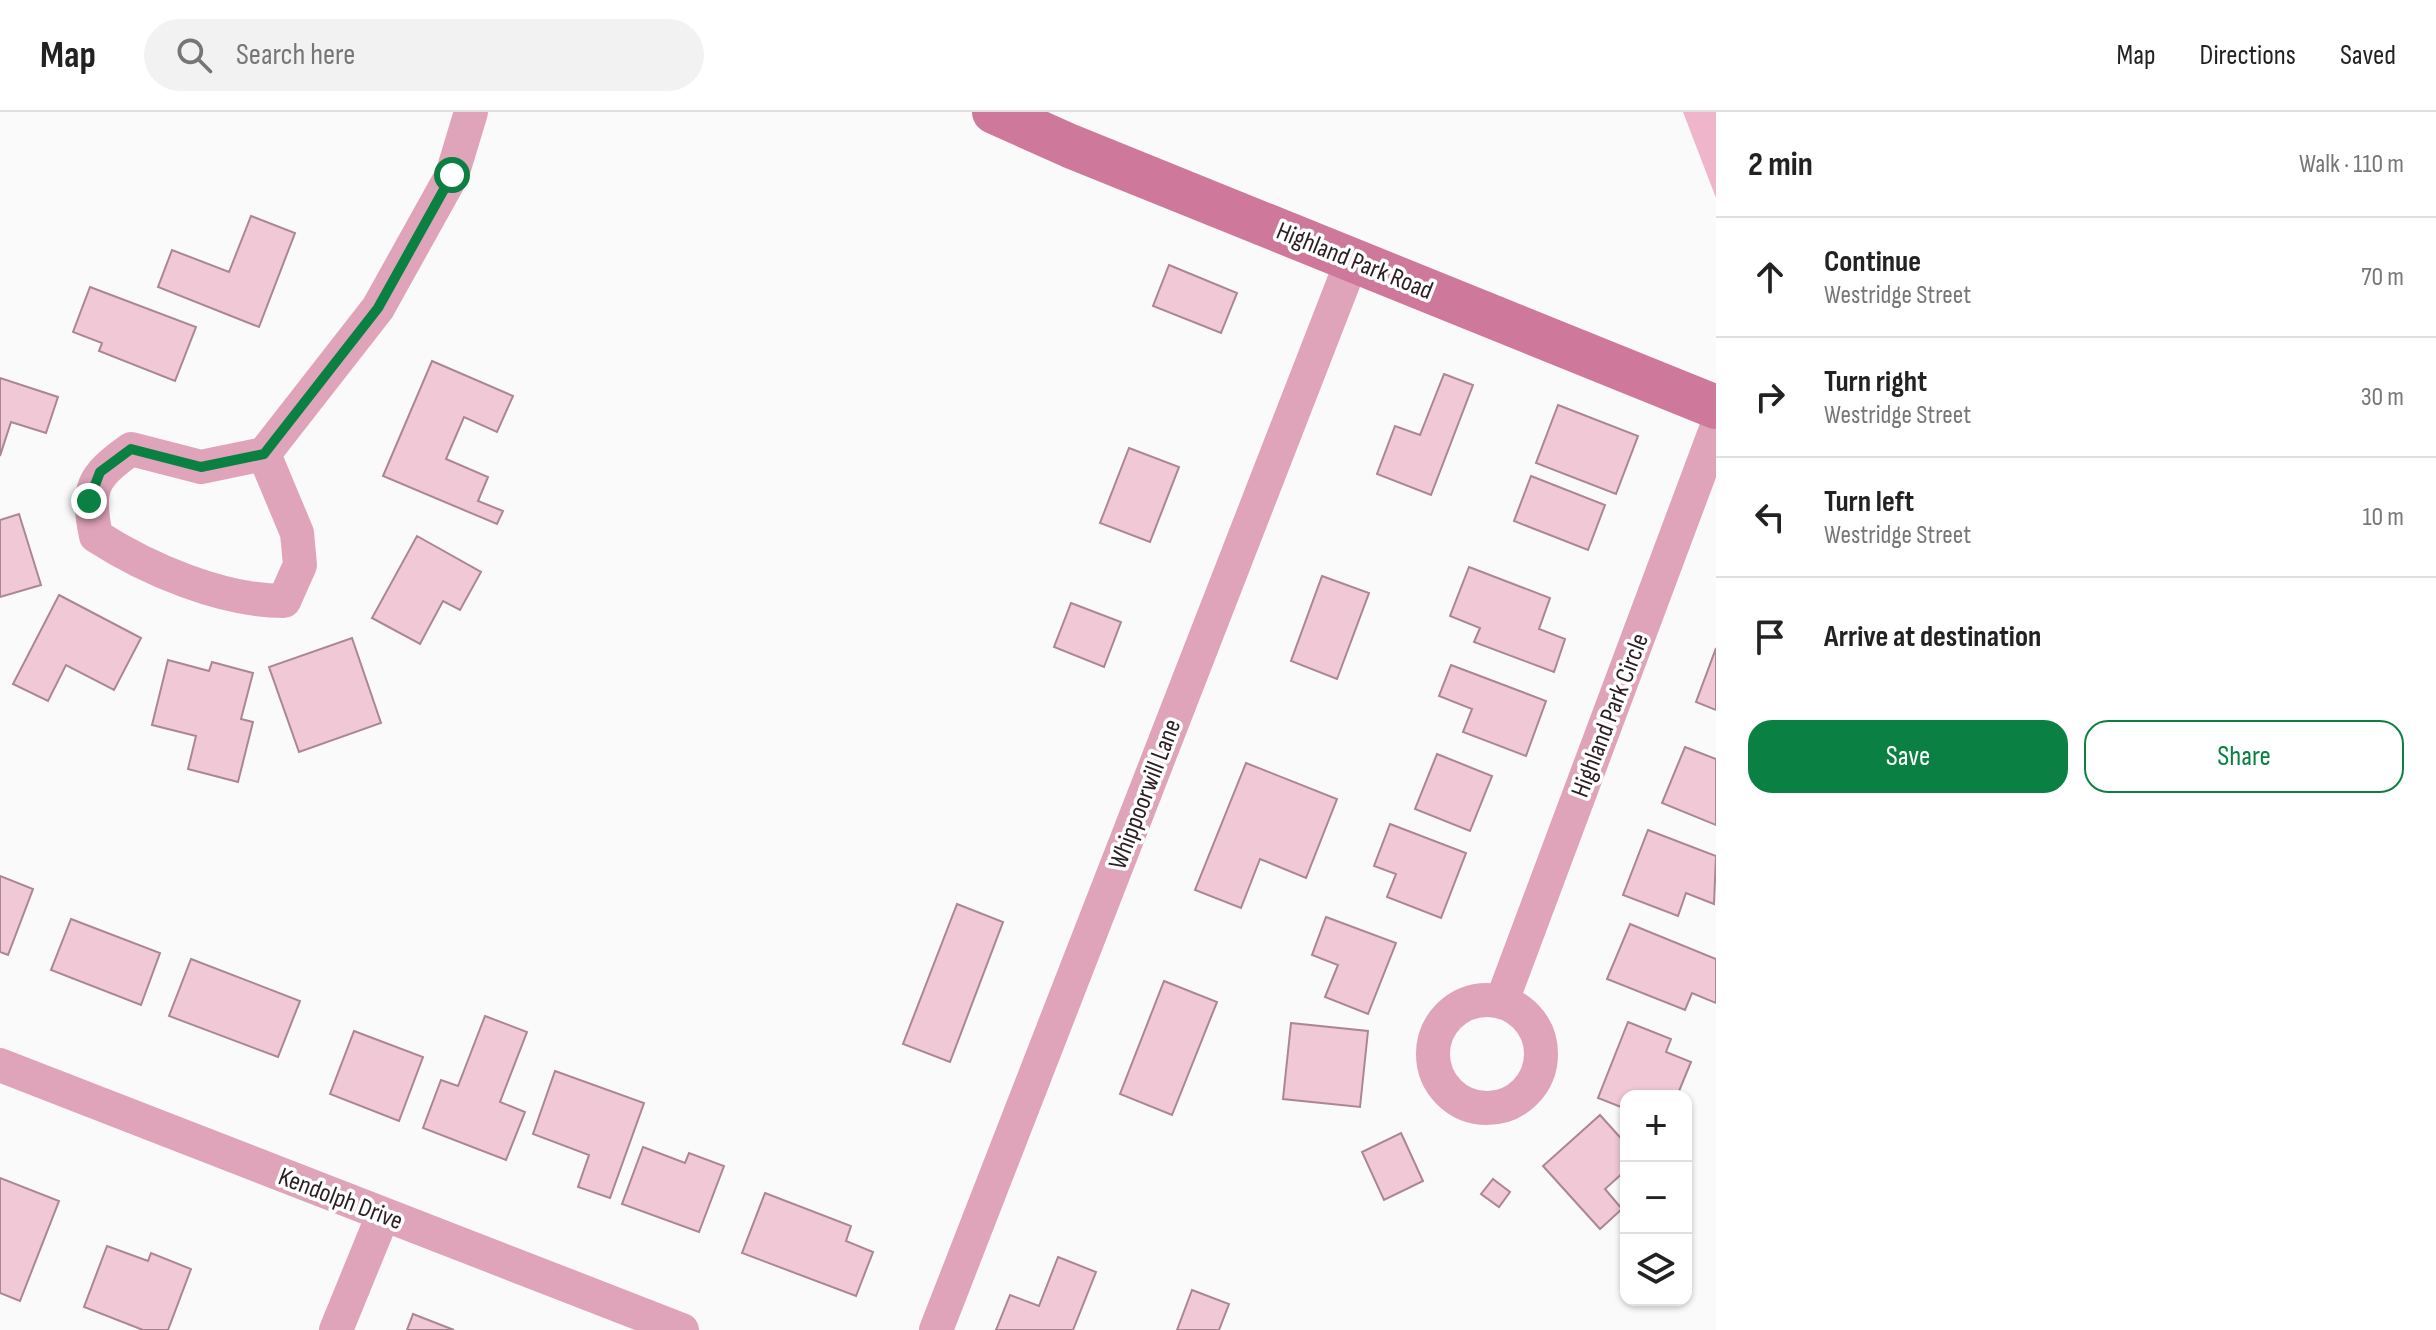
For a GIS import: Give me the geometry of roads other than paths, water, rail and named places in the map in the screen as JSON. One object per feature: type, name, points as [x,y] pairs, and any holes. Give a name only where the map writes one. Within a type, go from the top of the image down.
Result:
[{"type":"street","points":[[264,454],[297,533],[300,565],[284,601],[248,601],[130,558],[96,536],[89,501],[100,472],[131,449],[201,467],[264,454],[378,308],[452,175],[471,112]]},
{"type":"street","name":"Highland Park Road","points":[[994,112],[1070,146],[1716,407]]},
{"type":"street","name":"Whippoorwill Lane","points":[[936,1330],[1353,258]]},
{"type":"street","name":"Highland Park Circle","points":[[1502,1001],[1716,429]]},
{"type":"street","name":"Kendolph Drive","points":[[0,1065],[682,1330]]},
{"type":"street","points":[[336,1330],[383,1215]]}]
